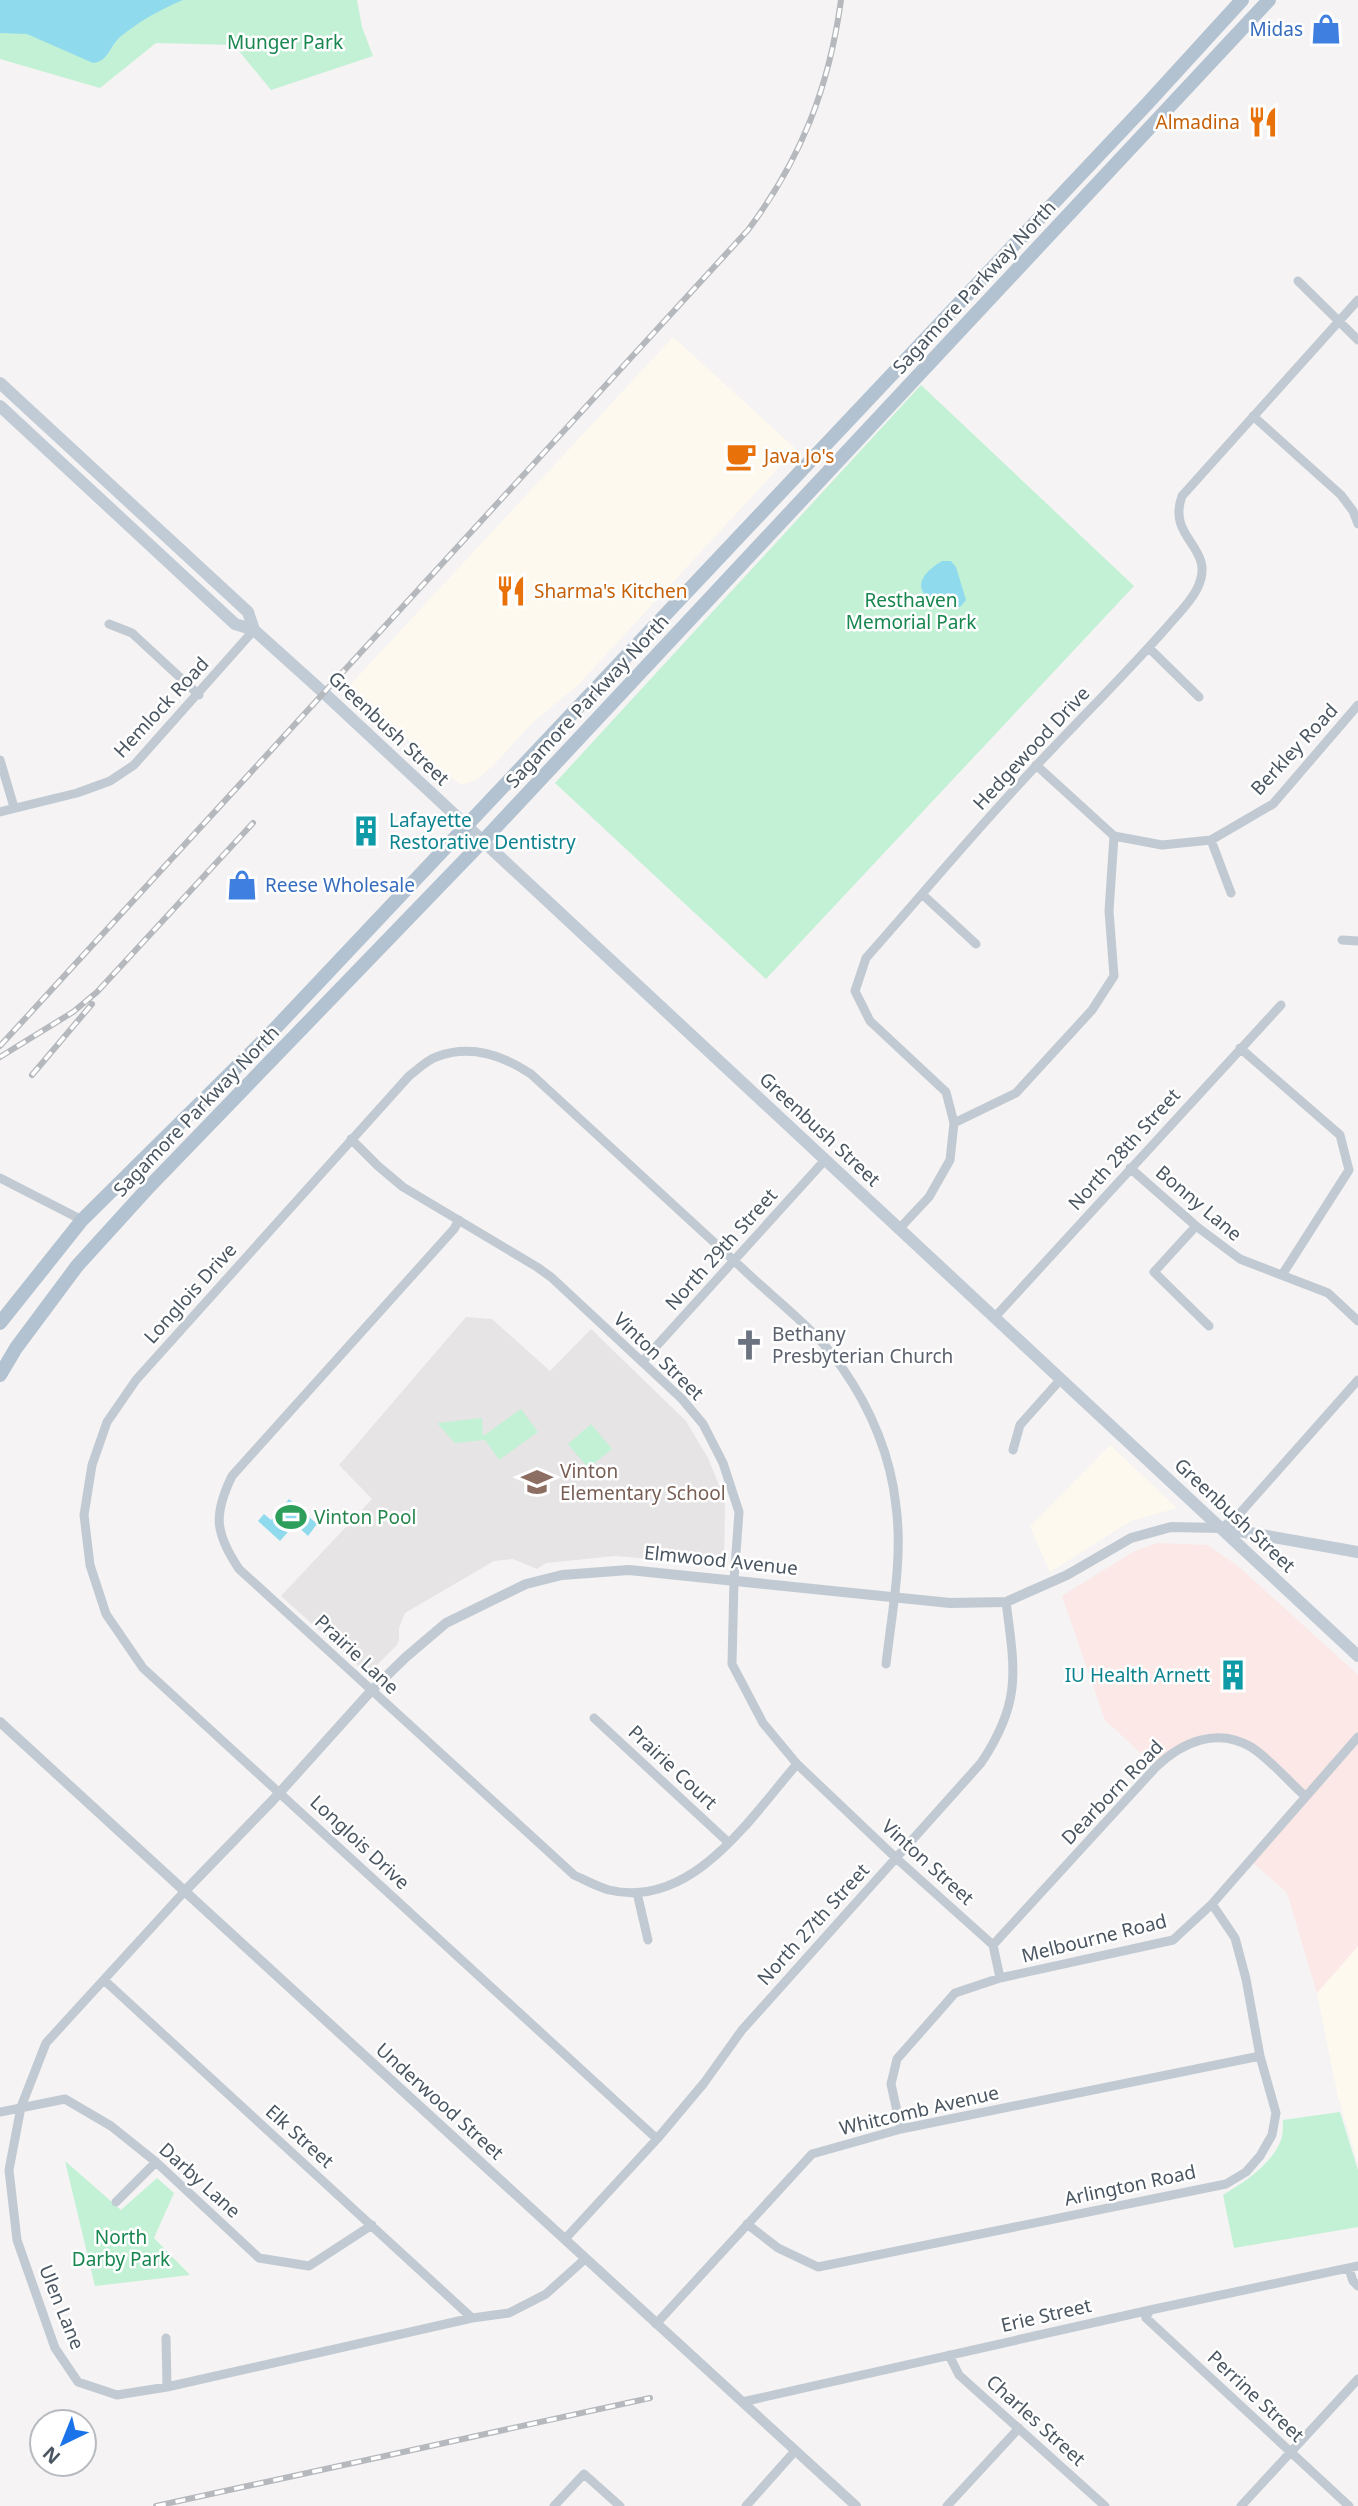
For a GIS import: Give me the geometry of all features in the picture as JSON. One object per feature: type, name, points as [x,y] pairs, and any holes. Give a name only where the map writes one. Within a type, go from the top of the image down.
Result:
[{"type":"main road","name":"Sagamore Parkway North","points":[[0,1323],[82,1220],[268,1036],[1120,133],[1241,0]]},
{"type":"main road","name":"Sagamore Parkway North","points":[[0,1375],[16,1348],[77,1266],[147,1189],[483,841],[1269,0]]},
{"type":"main road","name":"Greenbush Street","points":[[0,383],[248,612],[254,631]]},
{"type":"main road","name":"Greenbush Street","points":[[0,406],[234,624],[254,631],[467,826],[1358,1656]]},
{"type":"main road","name":"Elmwood Avenue","points":[[1222,1528],[1358,1552]]},
{"type":"street","points":[[1298,281],[1358,340]]},
{"type":"street","name":"Hedgewood Drive","points":[[899,1229],[929,1197],[950,1160],[954,1123],[946,1092],[870,1021],[855,992],[866,958],[1036,765],[1149,648],[1191,598],[1200,580],[1202,568],[1199,555],[1180,526],[1177,516],[1182,496],[1358,300]]},
{"type":"street","points":[[1253,416],[1341,495],[1353,511],[1358,524]]},
{"type":"street","points":[[109,624],[132,633],[199,695]]},
{"type":"street","name":"Hemlock Road","points":[[0,812],[77,793],[110,781],[134,765],[254,631]]},
{"type":"street","points":[[1149,648],[1199,697]]},
{"type":"street","name":"Berkley Road","points":[[1114,836],[1163,845],[1211,840],[1273,804],[1358,705]]},
{"type":"street","points":[[0,760],[14,807]]},
{"type":"street","points":[[954,1123],[1016,1093],[1092,1010],[1114,976],[1109,911],[1114,836],[1036,765]]},
{"type":"street","points":[[1211,840],[1231,893]]},
{"type":"street","points":[[922,894],[976,944]]},
{"type":"street","points":[[1342,940],[1358,940]]},
{"type":"street","name":"North 28th Street","points":[[994,1318],[1281,1005]]},
{"type":"street","points":[[1240,1048],[1340,1135],[1349,1170],[1282,1275]]},
{"type":"street","name":"Longlois Drive","points":[[657,2139],[143,1668],[106,1614],[90,1565],[84,1515],[92,1465],[107,1422],[136,1380],[409,1076],[434,1057],[458,1052],[483,1052],[501,1057],[531,1074],[815,1336],[842,1367],[864,1403],[879,1435],[896,1505],[899,1549],[886,1664]]},
{"type":"street","name":"Vinton Street","points":[[351,1139],[403,1186],[537,1267],[682,1399],[703,1424],[723,1463],[739,1512],[732,1664],[763,1723],[797,1764],[993,1945]]},
{"type":"street","name":"North 29th Street","points":[[642,1362],[825,1160]]},
{"type":"street","name":"Bonny Lane","points":[[1130,1168],[1196,1226],[1240,1259],[1328,1293],[1358,1321]]},
{"type":"street","points":[[0,1178],[82,1220]]},
{"type":"street","name":"Prairie Lane","points":[[459,1220],[454,1229],[232,1476],[220,1500],[219,1524],[225,1548],[239,1569],[574,1875],[609,1890],[637,1893],[663,1888],[680,1882],[702,1868],[729,1843],[797,1764]]},
{"type":"street","points":[[1196,1226],[1154,1272],[1209,1326]]},
{"type":"street","points":[[1013,1450],[1020,1424],[1060,1380]]},
{"type":"street","points":[[1222,1528],[1241,1513],[1358,1380]]},
{"type":"street","name":"Elmwood Avenue","points":[[184,1892],[280,1792],[371,1690],[446,1623],[526,1584],[562,1575],[629,1570],[950,1603],[1006,1602],[1068,1575],[1131,1538],[1171,1527],[1222,1528]]},
{"type":"street","name":"North 27th Street","points":[[565,2239],[657,2139],[704,2083],[742,2030],[981,1763],[996,1741],[1008,1714],[1014,1682],[1006,1602]]},
{"type":"street","name":"Prairie Court","points":[[594,1718],[729,1843]]},
{"type":"street","name":"Underwood Street","points":[[0,1722],[856,2506]]},
{"type":"street","name":"Melbourne Road","points":[[901,2129],[891,2084],[897,2059],[955,1993],[1000,1978],[1173,1940],[1212,1904],[1358,1737]]},
{"type":"street","name":"Dearborn Road","points":[[993,1945],[1156,1767],[1185,1744],[1200,1739],[1226,1738],[1252,1748],[1305,1796]]},
{"type":"street","name":"Ulen Lane","points":[[184,1892],[46,2043],[21,2108],[9,2170],[17,2240],[55,2348],[78,2382],[117,2395],[167,2387],[472,2318],[509,2313],[546,2294],[585,2259]]},
{"type":"street","points":[[637,1893],[648,1940]]},
{"type":"street","name":"Arlington Road","points":[[747,2224],[778,2248],[818,2267],[1226,2184],[1246,2172],[1260,2156],[1272,2135],[1276,2113],[1260,2056],[1246,1979],[1234,1938],[1212,1904]]},
{"type":"street","points":[[993,1945],[1000,1978]]},
{"type":"street","name":"Elk Street","points":[[104,1980],[472,2318]]},
{"type":"street","name":"Whitcomb Avenue","points":[[656,2324],[812,2154],[901,2129],[1260,2056]]},
{"type":"street","name":"Darby Lane","points":[[0,2112],[65,2099],[111,2126],[156,2162],[260,2258],[309,2266],[372,2225]]},
{"type":"street","points":[[116,2202],[156,2162]]},
{"type":"street","points":[[1353,2268],[1353,2281],[1358,2286]]},
{"type":"street","name":"Erie Street","points":[[742,2402],[1150,2310],[1353,2268]]},
{"type":"street","name":"Perrine Street","points":[[1150,2310],[1146,2318],[1349,2506]]},
{"type":"street","points":[[166,2338],[167,2387]]},
{"type":"street","name":"Charles Street","points":[[949,2355],[959,2375],[1105,2506]]},
{"type":"street","points":[[1241,2506],[1358,2379]]},
{"type":"street","points":[[947,2506],[1019,2428]]},
{"type":"street","points":[[746,2506],[795,2451]]},
{"type":"street","points":[[554,2506],[584,2474],[620,2506]]},
{"type":"shaded area","points":[[673,337],[796,449],[577,686],[533,722],[493,766],[476,780],[461,785],[440,769],[350,685]]},
{"type":"shaded area","name":"Vinton Elementary School","points":[[466,1317],[492,1319],[550,1371],[591,1329],[686,1421],[708,1458],[725,1500],[724,1565],[615,1556],[546,1563],[537,1569],[513,1559],[494,1561],[405,1613],[399,1628],[397,1645],[374,1668],[361,1668],[281,1596],[372,1499],[339,1465]]},
{"type":"shaded area","points":[[1110,1445],[1177,1508],[1131,1521],[1050,1572],[1030,1527]]},
{"type":"shaded area","points":[[1157,1543],[1207,1545],[1238,1566],[1358,1675],[1358,1946],[1317,1993],[1287,1893],[1250,1860],[1304,1796],[1252,1748],[1232,1741],[1200,1739],[1156,1767],[1105,1720],[1062,1596],[1133,1552]]},
{"type":"shaded area","points":[[1358,1946],[1358,2163],[1338,2097],[1317,1993]]},
{"type":"green space","name":"Munger Park","points":[[0,0],[357,0],[362,27],[373,56],[271,90],[234,45],[156,43],[100,88],[0,59]]},
{"type":"green space","name":"Resthaven Memorial Park","points":[[921,385],[1134,586],[766,979],[555,783]]},
{"type":"green space","points":[[521,1409],[538,1432],[499,1460],[485,1440],[455,1443],[437,1423],[482,1418],[483,1436]]},
{"type":"green space","points":[[591,1424],[612,1449],[588,1468],[568,1444]]},
{"type":"green space","points":[[1340,2112],[1358,2170],[1358,2227],[1234,2248],[1223,2195],[1266,2163],[1282,2137],[1283,2120]]},
{"type":"green space","name":"North Darby Park","points":[[65,2161],[121,2210],[157,2178],[174,2193],[154,2238],[190,2275],[95,2286]]},
{"type":"water","points":[[0,0],[183,0],[134,26],[116,41],[106,57],[93,63],[27,34],[0,33]]},
{"type":"water","points":[[942,561],[951,561],[956,567],[966,600],[960,607],[937,602],[923,592],[923,578]]},
{"type":"water","name":"Vinton Pool","points":[[289,1499],[317,1524],[308,1536],[295,1524],[280,1541],[258,1521],[264,1514],[271,1520]]},
{"type":"railway","points":[[0,1046],[748,230],[783,176],[810,121],[829,63],[841,0]]},
{"type":"railway","points":[[0,1057],[73,1012],[97,992],[253,823]]},
{"type":"railway","points":[[32,1075],[92,1004]]},
{"type":"railway","points":[[156,2506],[650,2398]]},
{"type":"place","name":"Midas","points":[[1326,29]]},
{"type":"place","name":"Almadina","points":[[1263,122]]},
{"type":"place","name":"Java Jo's","points":[[741,456]]},
{"type":"place","name":"Sharma's Kitchen","points":[[511,591]]},
{"type":"place","name":"Lafayette Restorative Dentistry","points":[[366,831]]},
{"type":"place","name":"Reese Wholesale","points":[[242,885]]},
{"type":"place","name":"Bethany Presbyterian Church","points":[[749,1345]]},
{"type":"place","name":"Vinton Elementary School","points":[[537,1482]]},
{"type":"place","name":"Vinton Pool","points":[[291,1517]]},
{"type":"place","name":"IU Health Arnett","points":[[1233,1675]]}]
